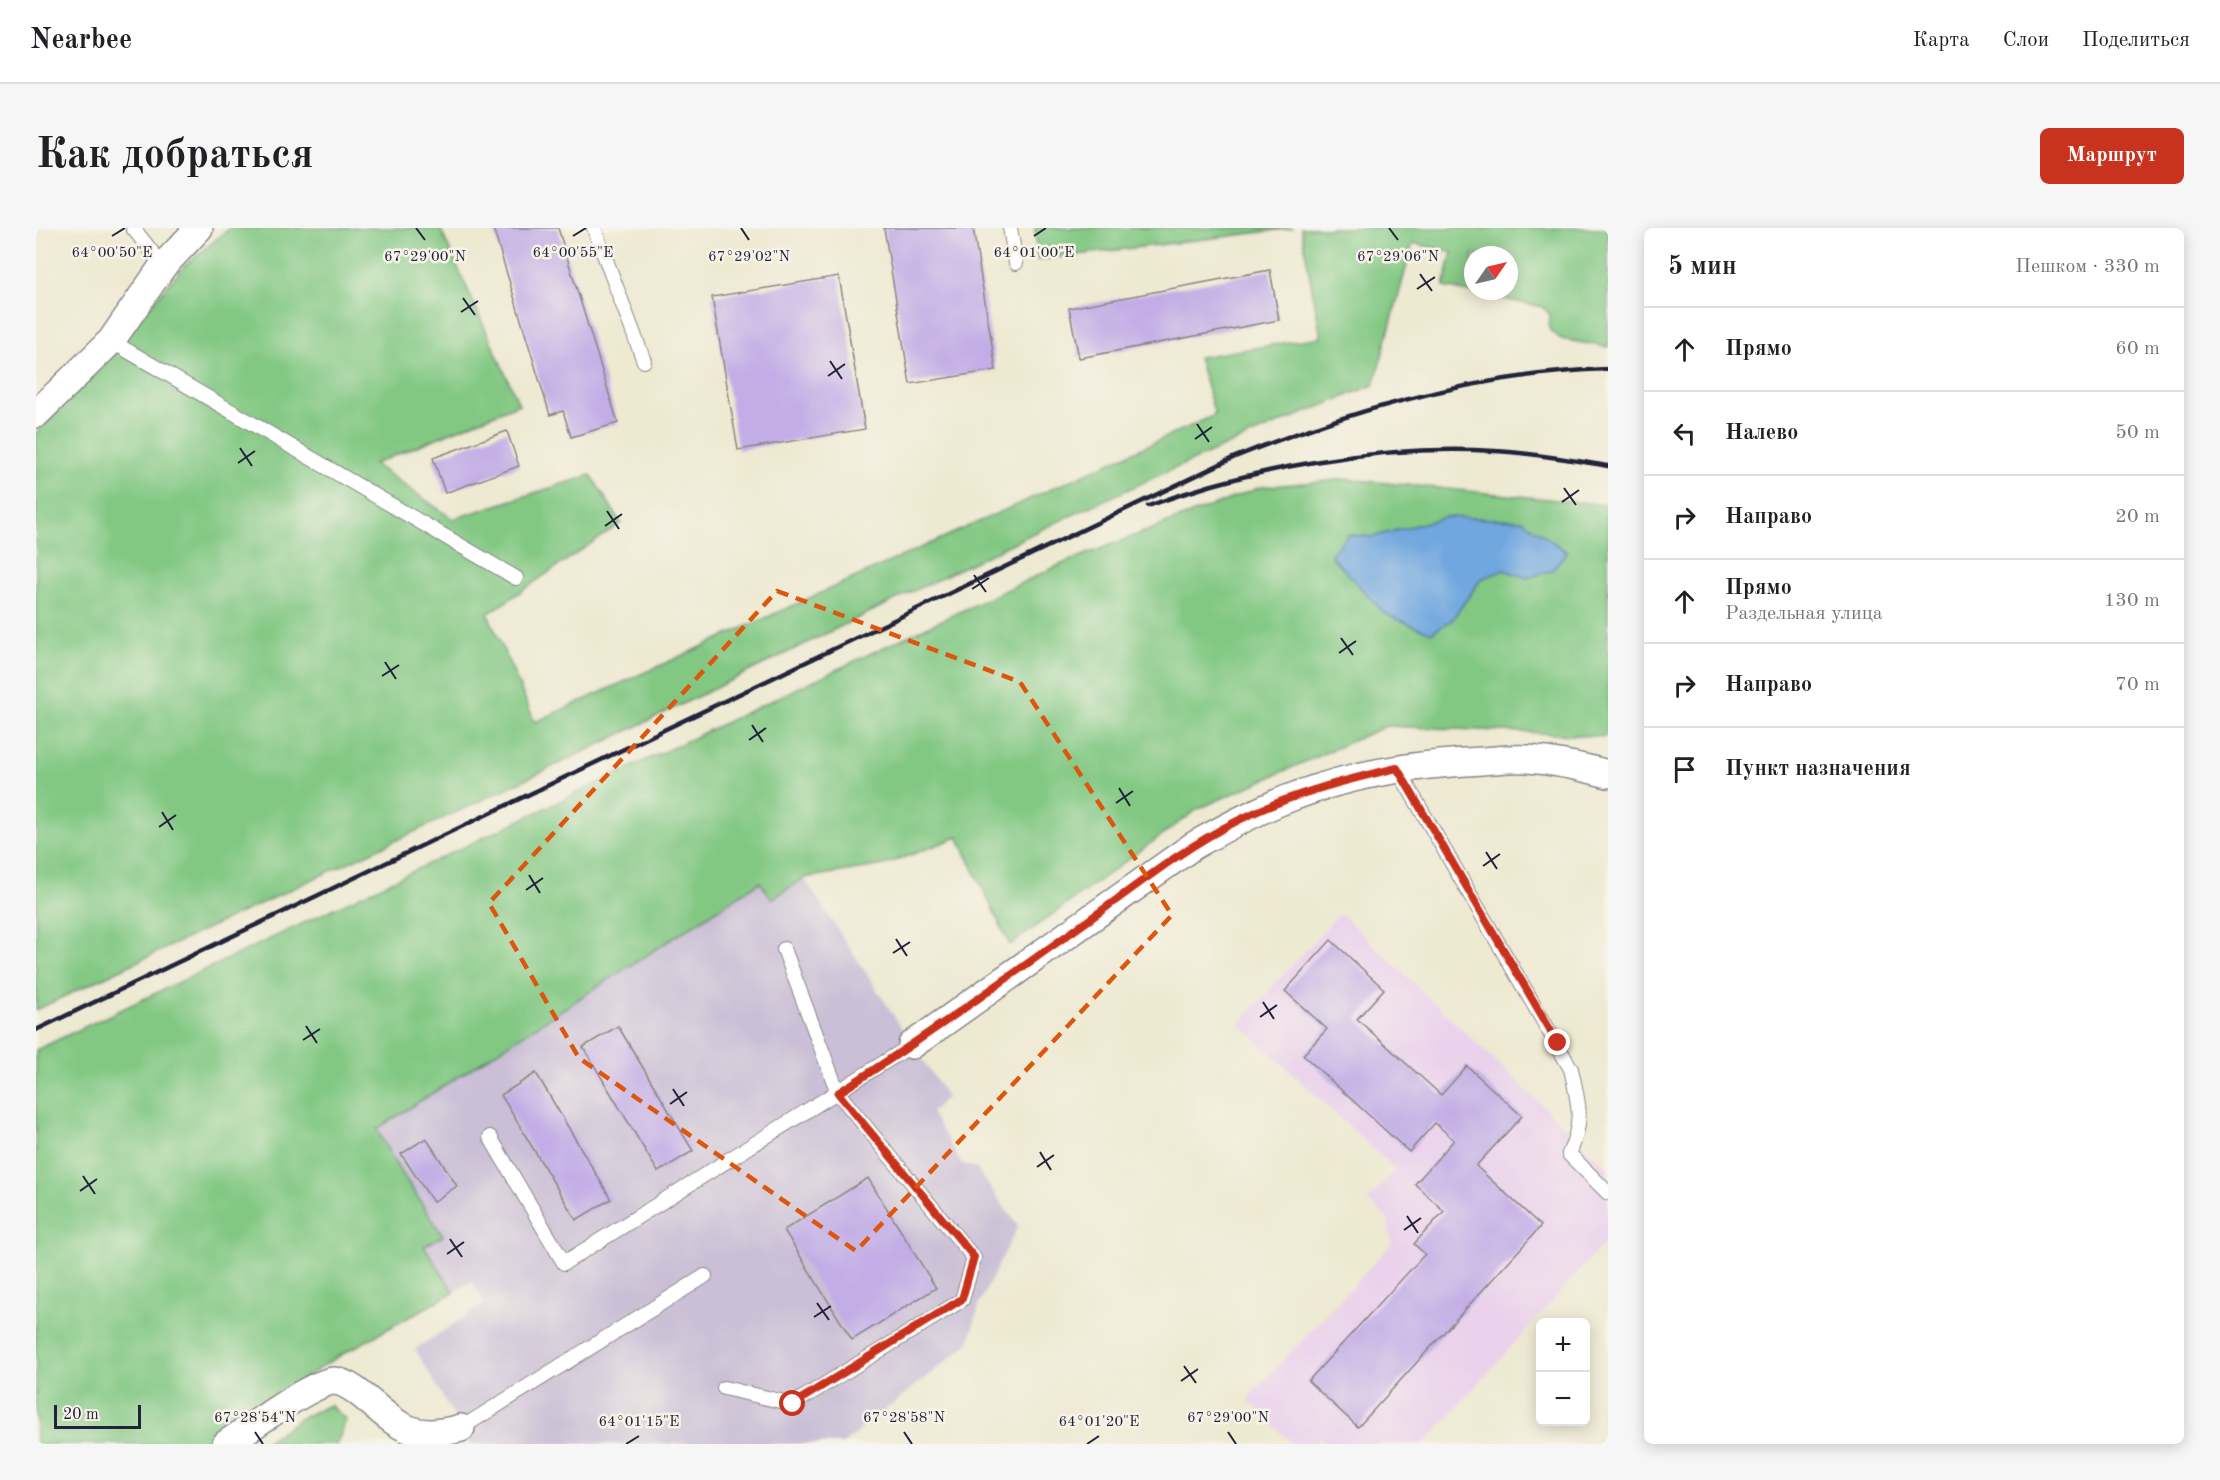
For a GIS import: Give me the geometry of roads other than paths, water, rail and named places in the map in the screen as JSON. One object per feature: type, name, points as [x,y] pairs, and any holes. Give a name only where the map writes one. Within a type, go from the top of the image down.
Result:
[{"type":"street","points":[[36,414],[111,341],[163,266],[199,228]]},
{"type":"street","points":[[912,1045],[1193,846],[1236,821],[1295,795],[1339,781],[1397,768],[1527,759],[1608,774]]},
{"type":"street","points":[[226,1444],[305,1392],[320,1384],[336,1381],[366,1399],[382,1418],[405,1439],[436,1442],[461,1428]]},
{"type":"lane","points":[[133,228],[163,266]]},
{"type":"lane","points":[[594,228],[644,361]]},
{"type":"lane","points":[[1010,228],[1016,263]]},
{"type":"lane","points":[[111,341],[516,578]]},
{"type":"lane","points":[[1397,768],[1571,1069],[1578,1100],[1579,1120],[1577,1136],[1569,1154],[1608,1193]]},
{"type":"lane","points":[[724,1388],[793,1404],[962,1299],[974,1257],[838,1093],[784,950]]},
{"type":"lane","points":[[490,1137],[564,1263],[912,1045]]},
{"type":"lane","points":[[461,1428],[705,1276]]},
{"type":"water","points":[[1446,517],[1522,520],[1567,552],[1551,571],[1527,578],[1504,570],[1481,579],[1452,620],[1431,633],[1385,614],[1330,555],[1348,535],[1372,537]]},
{"type":"railway","points":[[36,1030],[1235,457],[1325,424],[1418,396],[1512,378],[1608,369]]},
{"type":"railway","points":[[1148,506],[1231,480],[1275,470],[1319,461],[1408,451],[1509,452],[1608,466]]}]
